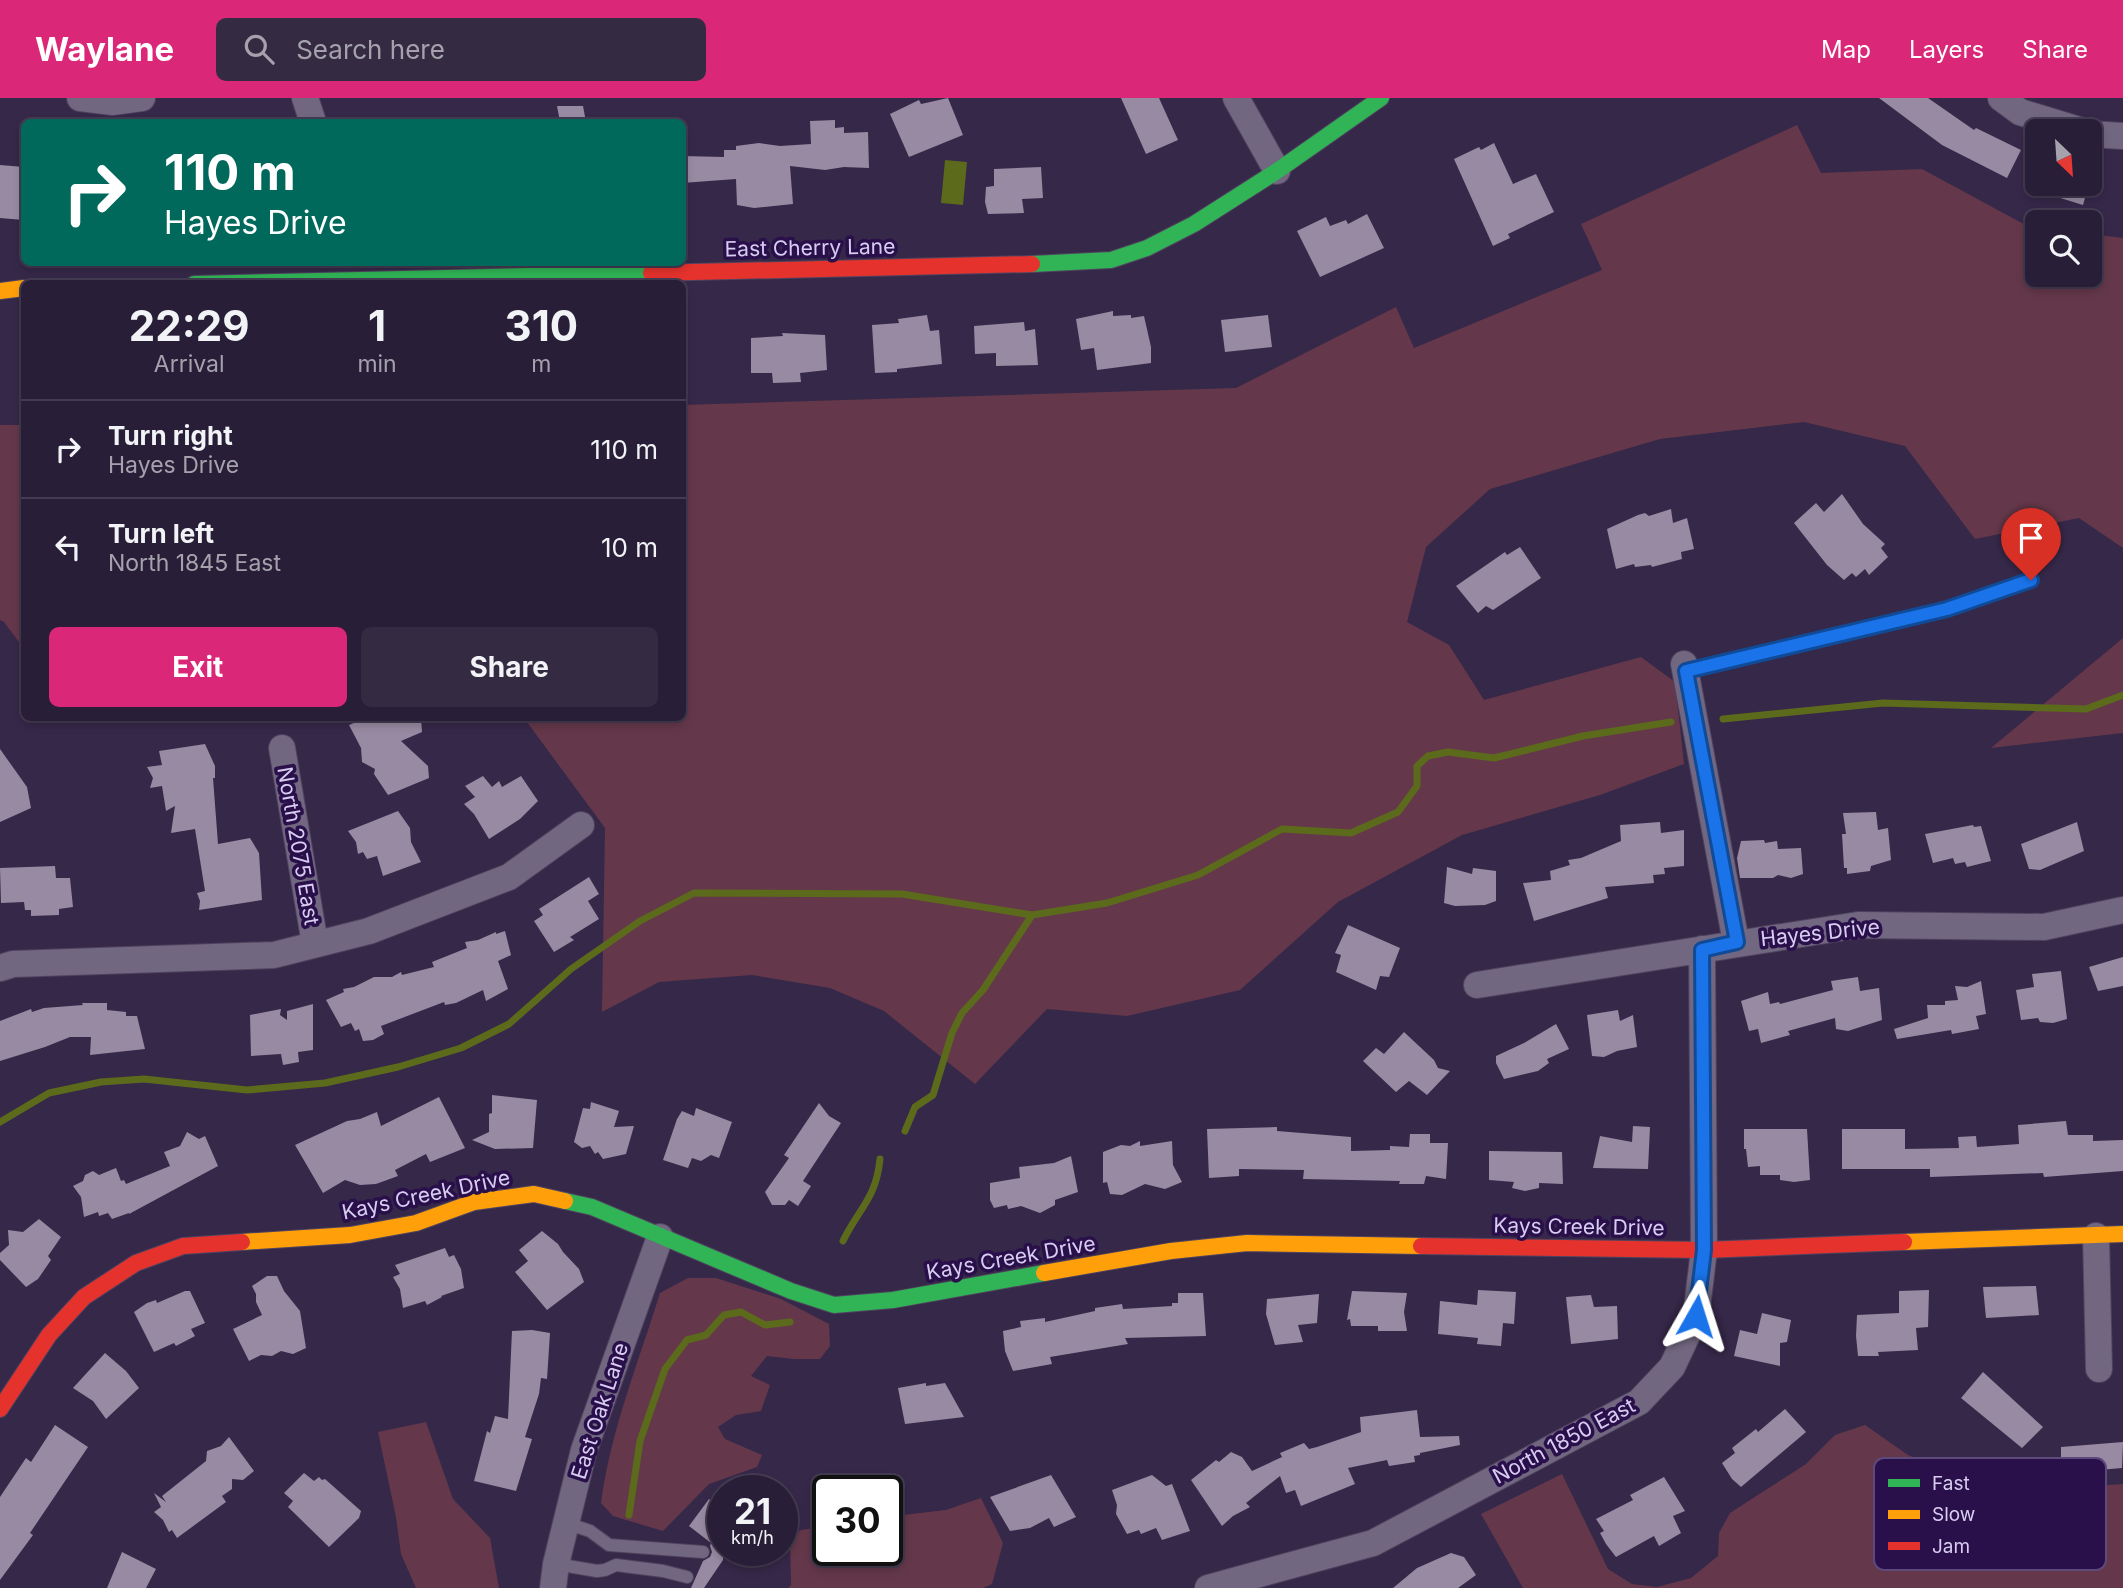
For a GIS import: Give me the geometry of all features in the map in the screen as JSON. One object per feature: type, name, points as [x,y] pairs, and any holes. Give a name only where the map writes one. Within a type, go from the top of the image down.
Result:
[{"type":"street","points":[[80,98],[113,102],[142,98]]},
{"type":"street","points":[[305,98],[312,119]]},
{"type":"street","points":[[1237,98],[1277,171]]},
{"type":"street","name":"East Cherry Lane","points":[[236,280],[330,271],[1066,263],[1111,260],[1147,248],[1195,224],[1277,171],[1381,98]]},
{"type":"street","points":[[2001,98],[2020,112],[2042,119]]},
{"type":"street","points":[[2102,134],[2123,135]]},
{"type":"street","points":[[0,291],[21,288]]},
{"type":"street","points":[[1685,667],[1737,942]]},
{"type":"street","name":"North 2075 East","points":[[282,748],[315,944]]},
{"type":"street","points":[[0,968],[13,964],[274,955],[369,931],[509,877],[581,825]]},
{"type":"street","name":"Hayes Drive","points":[[1477,985],[1858,925],[2044,926],[2123,909]]},
{"type":"street","name":"North 1850 East","points":[[1208,1588],[1373,1543],[1639,1402],[1672,1367],[1696,1316],[1704,1250],[1702,950]]},
{"type":"street","name":"Kays Creek Drive","points":[[0,1409],[49,1335],[84,1297],[136,1263],[183,1246],[350,1235],[415,1223],[474,1202],[534,1194],[592,1207],[791,1291],[834,1305],[893,1300],[1171,1251],[1247,1242],[1704,1250],[2123,1234]]},
{"type":"street","points":[[2096,1236],[2099,1369]]},
{"type":"street","name":"East Oak Lane","points":[[555,1576],[584,1450],[660,1237]]},
{"type":"lane","points":[[1685,667],[1947,609],[2031,580]]},
{"type":"lane","points":[[566,1523],[590,1531],[610,1545],[703,1552]]},
{"type":"lane","points":[[555,1576],[605,1570],[616,1565],[687,1577]]},
{"type":"shaded area","points":[[1797,125],[1821,173],[1922,169],[2025,225],[2025,287],[2102,287],[2102,235],[2123,238],[2123,548],[2079,518],[1975,539],[1905,446],[1804,422],[1660,439],[1490,489],[1426,547],[1407,622],[1449,645],[1484,700],[1641,657],[1675,682],[1684,764],[1600,795],[1462,835],[1338,902],[1240,990],[1127,1016],[1047,1009],[975,1084],[884,1011],[830,988],[752,975],[659,982],[602,1012],[605,828],[526,721],[686,721],[686,405],[1236,388],[1396,307],[1414,348],[1602,270],[1581,224]]},
{"type":"shaded area","points":[[945,160],[967,162],[963,205],[941,203]]},
{"type":"shaded area","points":[[0,425],[21,425],[21,645],[0,620]]},
{"type":"shaded area","points":[[2123,638],[2123,733],[1991,748]]},
{"type":"shaded area","points":[[688,1278],[716,1278],[781,1299],[829,1324],[830,1346],[820,1359],[767,1356],[751,1376],[770,1385],[761,1411],[736,1415],[718,1427],[725,1439],[762,1455],[757,1467],[734,1475],[707,1475],[707,1486],[663,1531],[613,1516],[601,1503],[618,1423],[660,1293]]},
{"type":"shaded area","points":[[426,1422],[453,1499],[490,1538],[499,1588],[416,1588],[401,1554],[378,1432]]},
{"type":"shaded area","points":[[1865,1425],[1915,1458],[1874,1458],[1874,1570],[2106,1570],[2106,1485],[2123,1484],[2123,1588],[1523,1588],[1481,1514],[1562,1474],[1608,1569],[1632,1584],[1657,1587],[1691,1578],[1718,1556],[1719,1533],[1730,1513],[1806,1464],[1835,1435]]},
{"type":"shaded area","points":[[981,1498],[1003,1543],[992,1584],[983,1588],[788,1588],[791,1585],[791,1566],[798,1566],[798,1532],[801,1530],[812,1528],[812,1566],[903,1566],[903,1515],[946,1510]]},
{"type":"building","points":[[948,98],[963,135],[909,157],[890,114],[919,100],[921,104]]},
{"type":"building","points":[[1121,98],[1159,98],[1178,140],[1146,154]]},
{"type":"building","points":[[1879,98],[1928,98],[1974,130],[1976,128],[2021,150],[2007,178],[1942,145]]},
{"type":"building","points":[[557,106],[583,106],[585,119],[559,119]]},
{"type":"building","points":[[835,120],[835,128],[844,127],[844,133],[868,132],[869,168],[844,167],[825,170],[790,166],[793,204],[754,208],[737,205],[736,179],[686,183],[686,156],[724,157],[724,150],[736,150],[736,146],[759,143],[780,146],[811,144],[810,121]]},
{"type":"building","points":[[1494,143],[1513,184],[1536,174],[1554,212],[1508,234],[1510,238],[1493,246],[1454,159]]},
{"type":"building","points":[[0,165],[21,167],[21,220],[0,218]]},
{"type":"building","points":[[1041,167],[1043,198],[1022,199],[1024,213],[988,214],[985,202],[986,187],[994,186],[994,169]]},
{"type":"building","points":[[2054,196],[2086,196],[2083,205]]},
{"type":"building","points":[[1367,214],[1384,248],[1320,277],[1297,231],[1326,217],[1330,226],[1346,220],[1348,224]]},
{"type":"building","points":[[1113,311],[1113,316],[1144,316],[1151,347],[1151,363],[1097,370],[1094,348],[1081,350],[1076,319]]},
{"type":"building","points":[[927,315],[930,331],[939,330],[942,364],[875,373],[872,325],[899,323],[898,319]]},
{"type":"building","points":[[1268,315],[1272,347],[1225,352],[1221,320]]},
{"type":"building","points":[[1024,322],[1025,331],[1035,329],[1038,365],[996,366],[996,353],[975,354],[974,326]]},
{"type":"building","points":[[782,333],[825,335],[827,370],[800,373],[801,382],[773,383],[772,373],[751,373],[751,338],[783,336]]},
{"type":"building","points":[[1842,494],[1863,524],[1885,544],[1881,548],[1888,557],[1869,575],[1865,569],[1856,577],[1852,573],[1844,580],[1827,565],[1794,523],[1816,503],[1824,512]]},
{"type":"building","points":[[1671,509],[1673,523],[1687,518],[1694,549],[1681,552],[1682,559],[1652,567],[1635,567],[1634,564],[1616,569],[1607,529],[1638,515],[1645,513],[1649,516]]},
{"type":"building","points":[[1520,547],[1541,578],[1493,610],[1486,606],[1478,613],[1456,586],[1505,552],[1507,555]]},
{"type":"building","points":[[359,721],[421,721],[422,732],[401,741],[428,766],[429,778],[388,795],[374,774],[375,769],[362,762],[361,748],[349,725]]},
{"type":"building","points":[[205,744],[215,766],[213,778],[218,844],[250,838],[259,853],[262,900],[199,910],[197,893],[205,891],[195,829],[171,833],[175,806],[166,811],[162,786],[150,788],[153,778],[147,767],[162,765],[159,751]]},
{"type":"building","points":[[0,749],[27,787],[31,808],[0,822]]},
{"type":"building","points":[[483,776],[492,787],[499,781],[502,787],[521,776],[538,801],[520,819],[489,839],[474,814],[464,804],[475,797],[465,786]]},
{"type":"building","points":[[398,811],[410,828],[411,842],[421,862],[383,876],[377,856],[367,859],[363,852],[358,854],[356,842],[348,831]]},
{"type":"building","points":[[1876,812],[1878,830],[1888,828],[1891,860],[1871,866],[1870,871],[1847,874],[1847,868],[1844,868],[1842,834],[1846,834],[1843,813]]},
{"type":"building","points":[[1660,822],[1661,833],[1684,830],[1684,866],[1664,868],[1665,874],[1653,875],[1654,883],[1605,887],[1608,898],[1534,921],[1523,883],[1551,880],[1550,871],[1570,865],[1568,860],[1581,858],[1621,841],[1620,825]]},
{"type":"building","points":[[2077,822],[2084,851],[2040,870],[2029,869],[2021,844]]},
{"type":"building","points":[[1973,825],[1981,826],[1991,861],[1967,867],[1965,862],[1955,864],[1953,858],[1933,863],[1925,834]]},
{"type":"building","points":[[1764,840],[1765,843],[1777,841],[1778,849],[1801,848],[1803,874],[1791,878],[1778,875],[1773,878],[1740,878],[1737,858],[1741,841]]},
{"type":"building","points":[[55,866],[56,878],[70,878],[73,907],[59,909],[59,915],[31,916],[31,910],[25,910],[24,902],[1,903],[0,868]]},
{"type":"building","points":[[1447,867],[1472,874],[1473,868],[1496,871],[1496,901],[1485,905],[1455,906],[1444,903]]},
{"type":"building","points":[[589,877],[599,894],[588,901],[599,919],[570,937],[574,940],[554,952],[534,921],[543,915],[539,909]]},
{"type":"building","points":[[1348,925],[1400,948],[1389,977],[1380,976],[1376,990],[1336,972],[1341,955],[1335,953]]},
{"type":"building","points":[[505,931],[511,955],[498,961],[508,989],[486,1001],[483,990],[456,1003],[445,1005],[444,1002],[381,1026],[384,1034],[373,1040],[363,1041],[359,1029],[355,1031],[351,1023],[341,1027],[326,1000],[344,992],[343,989],[354,987],[374,977],[392,977],[401,972],[402,975],[434,967],[432,962],[467,948],[465,942]]},
{"type":"building","points":[[2123,957],[2123,986],[2098,991],[2089,967]]},
{"type":"building","points":[[2061,971],[2067,1019],[2053,1023],[2040,1022],[2038,1018],[2021,1020],[2016,990],[2034,987],[2032,974]]},
{"type":"building","points":[[1858,977],[1860,991],[1879,988],[1882,1020],[1848,1031],[1836,1029],[1835,1018],[1788,1031],[1790,1035],[1761,1043],[1758,1029],[1749,1031],[1741,1001],[1768,992],[1770,1004],[1780,1004],[1833,990],[1831,981]]},
{"type":"building","points":[[1981,981],[1986,1014],[1976,1016],[1979,1029],[1952,1034],[1951,1030],[1897,1039],[1894,1029],[1928,1018],[1927,1005],[1945,1005],[1945,1001],[1958,1000],[1955,986],[1967,987]]},
{"type":"building","points":[[82,1003],[107,1003],[107,1010],[126,1012],[126,1016],[137,1016],[145,1049],[90,1055],[91,1037],[70,1037],[0,1061],[0,1021],[31,1009],[32,1012],[44,1008],[83,1005]]},
{"type":"building","points":[[313,1004],[313,1050],[298,1052],[299,1062],[283,1065],[281,1054],[251,1056],[250,1015],[281,1009],[280,1015],[287,1020],[287,1011]]},
{"type":"building","points":[[1618,1010],[1620,1021],[1633,1015],[1637,1047],[1604,1057],[1592,1056],[1587,1015]]},
{"type":"building","points":[[1556,1024],[1569,1049],[1547,1059],[1549,1063],[1538,1071],[1504,1079],[1496,1063],[1496,1056]]},
{"type":"building","points":[[1404,1032],[1434,1060],[1438,1068],[1450,1071],[1427,1095],[1409,1081],[1396,1092],[1363,1061],[1376,1048],[1384,1054]]},
{"type":"building","points":[[492,1095],[537,1100],[533,1148],[495,1149],[472,1140],[489,1132]]},
{"type":"building","points":[[439,1097],[465,1148],[430,1162],[426,1154],[395,1170],[398,1176],[376,1184],[360,1185],[345,1180],[323,1193],[295,1145],[347,1121],[377,1112],[381,1126]]},
{"type":"building","points":[[591,1102],[619,1111],[614,1127],[634,1126],[626,1154],[603,1159],[598,1152],[595,1154],[590,1146],[582,1148],[574,1142],[583,1108],[590,1109]]},
{"type":"building","points":[[819,1103],[829,1116],[841,1123],[803,1181],[811,1186],[798,1206],[789,1200],[785,1205],[772,1205],[765,1192],[789,1158],[784,1155]]},
{"type":"building","points":[[696,1108],[732,1122],[719,1158],[711,1155],[701,1161],[692,1158],[688,1168],[663,1160],[682,1111],[694,1116]]},
{"type":"building","points":[[2066,1121],[2068,1135],[2093,1135],[2093,1141],[2123,1140],[2123,1171],[2044,1177],[2043,1173],[1930,1177],[1930,1169],[1842,1169],[1842,1129],[1905,1129],[1905,1149],[1959,1148],[1958,1137],[1976,1136],[1977,1147],[2019,1144],[2018,1125]]},
{"type":"building","points":[[1633,1126],[1650,1127],[1648,1169],[1593,1168],[1600,1136],[1632,1142]]},
{"type":"building","points":[[1277,1127],[1277,1131],[1351,1137],[1351,1151],[1390,1150],[1390,1146],[1409,1147],[1410,1134],[1430,1134],[1430,1143],[1448,1143],[1446,1179],[1426,1176],[1424,1184],[1399,1184],[1400,1181],[1303,1179],[1304,1170],[1239,1169],[1239,1176],[1209,1178],[1207,1129]]},
{"type":"building","points":[[1744,1129],[1807,1129],[1810,1180],[1780,1180],[1780,1175],[1760,1175],[1760,1166],[1748,1167]]},
{"type":"building","points":[[187,1132],[199,1139],[205,1136],[218,1166],[129,1214],[112,1219],[108,1213],[99,1216],[98,1212],[84,1217],[81,1197],[73,1186],[83,1181],[85,1175],[93,1171],[99,1175],[116,1168],[121,1181],[124,1180],[126,1184],[170,1166],[164,1152],[180,1146]]},
{"type":"building","points":[[1140,1141],[1140,1146],[1172,1141],[1173,1165],[1182,1182],[1165,1189],[1145,1184],[1122,1195],[1110,1194],[1107,1182],[1103,1183],[1103,1152]]},
{"type":"building","points":[[1489,1151],[1562,1152],[1563,1184],[1539,1183],[1539,1188],[1525,1191],[1512,1188],[1514,1182],[1489,1180]]},
{"type":"building","points":[[1071,1156],[1078,1192],[1055,1200],[1055,1205],[1040,1213],[1021,1206],[994,1208],[990,1200],[990,1183],[1020,1178],[1019,1167],[1054,1163]]},
{"type":"building","points":[[39,1219],[61,1237],[48,1256],[51,1260],[38,1279],[26,1287],[0,1260],[0,1253],[9,1245],[8,1230],[23,1232]]},
{"type":"building","points":[[542,1231],[558,1244],[579,1269],[584,1282],[547,1310],[515,1272],[528,1261],[519,1250]]},
{"type":"building","points":[[445,1248],[449,1257],[454,1255],[461,1269],[464,1288],[441,1296],[427,1305],[425,1301],[403,1308],[400,1289],[393,1277],[400,1274],[395,1265]]},
{"type":"building","points":[[267,1276],[277,1276],[284,1291],[300,1311],[306,1348],[293,1354],[281,1351],[272,1356],[261,1355],[249,1361],[233,1329],[262,1315],[252,1286]]},
{"type":"building","points":[[2036,1286],[2039,1315],[1986,1318],[1983,1287]]},
{"type":"building","points":[[1478,1290],[1516,1292],[1514,1324],[1503,1323],[1501,1346],[1477,1344],[1478,1338],[1438,1334],[1440,1301],[1477,1305]]},
{"type":"building","points":[[1929,1290],[1928,1327],[1916,1328],[1918,1350],[1858,1356],[1857,1315],[1899,1313],[1899,1291]]},
{"type":"building","points":[[190,1291],[205,1323],[191,1329],[195,1336],[176,1346],[174,1343],[154,1352],[134,1312],[147,1303],[156,1300],[157,1303]]},
{"type":"building","points":[[1352,1291],[1407,1293],[1404,1312],[1407,1331],[1378,1331],[1378,1326],[1351,1326],[1350,1319],[1347,1320]]},
{"type":"building","points":[[1178,1293],[1203,1293],[1206,1336],[1125,1338],[1128,1344],[1050,1357],[1052,1364],[1013,1371],[1005,1351],[1003,1331],[1021,1327],[1020,1321],[1045,1318],[1045,1322],[1095,1311],[1095,1308],[1122,1304],[1123,1309],[1172,1306],[1172,1303],[1178,1303]]},
{"type":"building","points":[[1319,1294],[1317,1323],[1298,1325],[1303,1342],[1275,1345],[1266,1314],[1267,1299]]},
{"type":"building","points":[[1591,1295],[1594,1307],[1617,1306],[1618,1339],[1571,1344],[1566,1297]]},
{"type":"building","points":[[1762,1313],[1791,1320],[1787,1342],[1780,1343],[1780,1366],[1734,1356],[1740,1330],[1757,1334]]},
{"type":"building","points":[[512,1331],[550,1333],[547,1379],[541,1378],[539,1394],[525,1437],[532,1439],[516,1491],[474,1481],[487,1431],[490,1433],[495,1416],[508,1419]]},
{"type":"building","points":[[105,1353],[126,1371],[139,1388],[106,1419],[93,1401],[73,1388]]},
{"type":"building","points":[[1983,1372],[2043,1427],[2022,1448],[1961,1398]]},
{"type":"building","points":[[926,1383],[926,1386],[945,1383],[964,1417],[905,1424],[898,1388]]},
{"type":"building","points":[[1785,1409],[1806,1432],[1741,1487],[1722,1463],[1735,1453],[1732,1448],[1756,1429],[1758,1432]]},
{"type":"building","points":[[1417,1410],[1420,1437],[1459,1436],[1460,1445],[1420,1453],[1414,1456],[1415,1462],[1389,1466],[1387,1460],[1348,1468],[1355,1484],[1301,1506],[1295,1490],[1286,1493],[1280,1476],[1246,1503],[1250,1507],[1222,1526],[1191,1480],[1231,1452],[1242,1457],[1252,1471],[1282,1457],[1280,1453],[1304,1443],[1309,1449],[1361,1432],[1360,1417]]},
{"type":"building","points":[[55,1425],[88,1447],[30,1533],[33,1535],[0,1580],[0,1497],[26,1458],[31,1462]]},
{"type":"building","points":[[229,1437],[254,1471],[243,1480],[232,1479],[232,1489],[222,1496],[226,1502],[177,1538],[154,1512],[161,1507],[154,1493],[166,1502],[162,1496],[206,1461],[207,1451],[221,1446]]},
{"type":"building","points":[[2123,1442],[2122,1468],[2106,1469],[2106,1458],[2061,1458],[2061,1447]]},
{"type":"building","points":[[304,1473],[314,1481],[319,1477],[325,1479],[361,1511],[359,1518],[329,1547],[288,1507],[293,1501],[284,1493]]},
{"type":"building","points":[[1051,1475],[1076,1517],[1054,1527],[1049,1518],[1030,1528],[1010,1531],[990,1497]]},
{"type":"building","points":[[1152,1475],[1166,1486],[1172,1484],[1190,1531],[1162,1540],[1156,1528],[1141,1534],[1139,1530],[1127,1534],[1116,1514],[1117,1505],[1112,1490]]},
{"type":"building","points":[[1664,1477],[1685,1511],[1673,1516],[1681,1533],[1659,1546],[1654,1536],[1616,1557],[1600,1533],[1604,1531],[1596,1519],[1633,1500],[1630,1495]]},
{"type":"building","points":[[707,1502],[707,1540],[689,1526]]},
{"type":"building","points":[[122,1552],[156,1569],[146,1588],[107,1588]]},
{"type":"building","points":[[1451,1553],[1464,1557],[1476,1575],[1458,1588],[1393,1588],[1417,1568]]},
{"type":"building","points":[[707,1559],[707,1566],[719,1566],[704,1588],[691,1588],[703,1561]]},
{"type":"waterway","points":[[1723,719],[1883,703],[2086,709],[2123,695]]},
{"type":"waterway","points":[[0,1122],[49,1093],[101,1082],[144,1079],[247,1090],[325,1083],[398,1067],[461,1048],[509,1024],[571,969],[640,921],[694,893],[902,894],[1032,915],[1107,903],[1198,875],[1282,829],[1351,833],[1398,812],[1417,786],[1417,766],[1428,756],[1448,752],[1494,758],[1583,736],[1671,722]]},
{"type":"waterway","points":[[905,1131],[915,1107],[933,1095],[952,1033],[962,1013],[983,990],[1032,915]]},
{"type":"waterway","points":[[843,1241],[871,1194],[880,1159]]},
{"type":"waterway","points":[[629,1515],[640,1441],[665,1369],[687,1340],[706,1335],[724,1315],[741,1312],[765,1325],[790,1322]]},
{"type":"traffic: fast","points":[[1032,264],[1111,260],[1147,248],[1194,224],[1277,171],[1381,98]]},
{"type":"traffic: fast","points":[[360,280],[651,273]]},
{"type":"traffic: fast","points":[[565,1201],[592,1207],[791,1291],[834,1305],[893,1300],[1044,1273]]},
{"type":"traffic: slow","points":[[0,291],[21,288]]},
{"type":"traffic: slow","points":[[242,1242],[350,1235],[416,1223],[474,1202],[534,1194],[565,1201]]},
{"type":"traffic: slow","points":[[1904,1242],[2123,1234]]},
{"type":"traffic: slow","points":[[1044,1273],[1171,1251],[1247,1243],[1421,1246]]},
{"type":"traffic: jam","points":[[651,273],[1032,264]]},
{"type":"traffic: jam","points":[[0,1409],[49,1335],[84,1297],[136,1263],[183,1246],[242,1242]]},
{"type":"traffic: jam","points":[[1421,1246],[1704,1250],[1904,1242]]},
{"type":"route","points":[[1696,1316],[1704,1250],[1702,950],[1737,942],[1686,671],[1947,609],[2031,580]]}]
